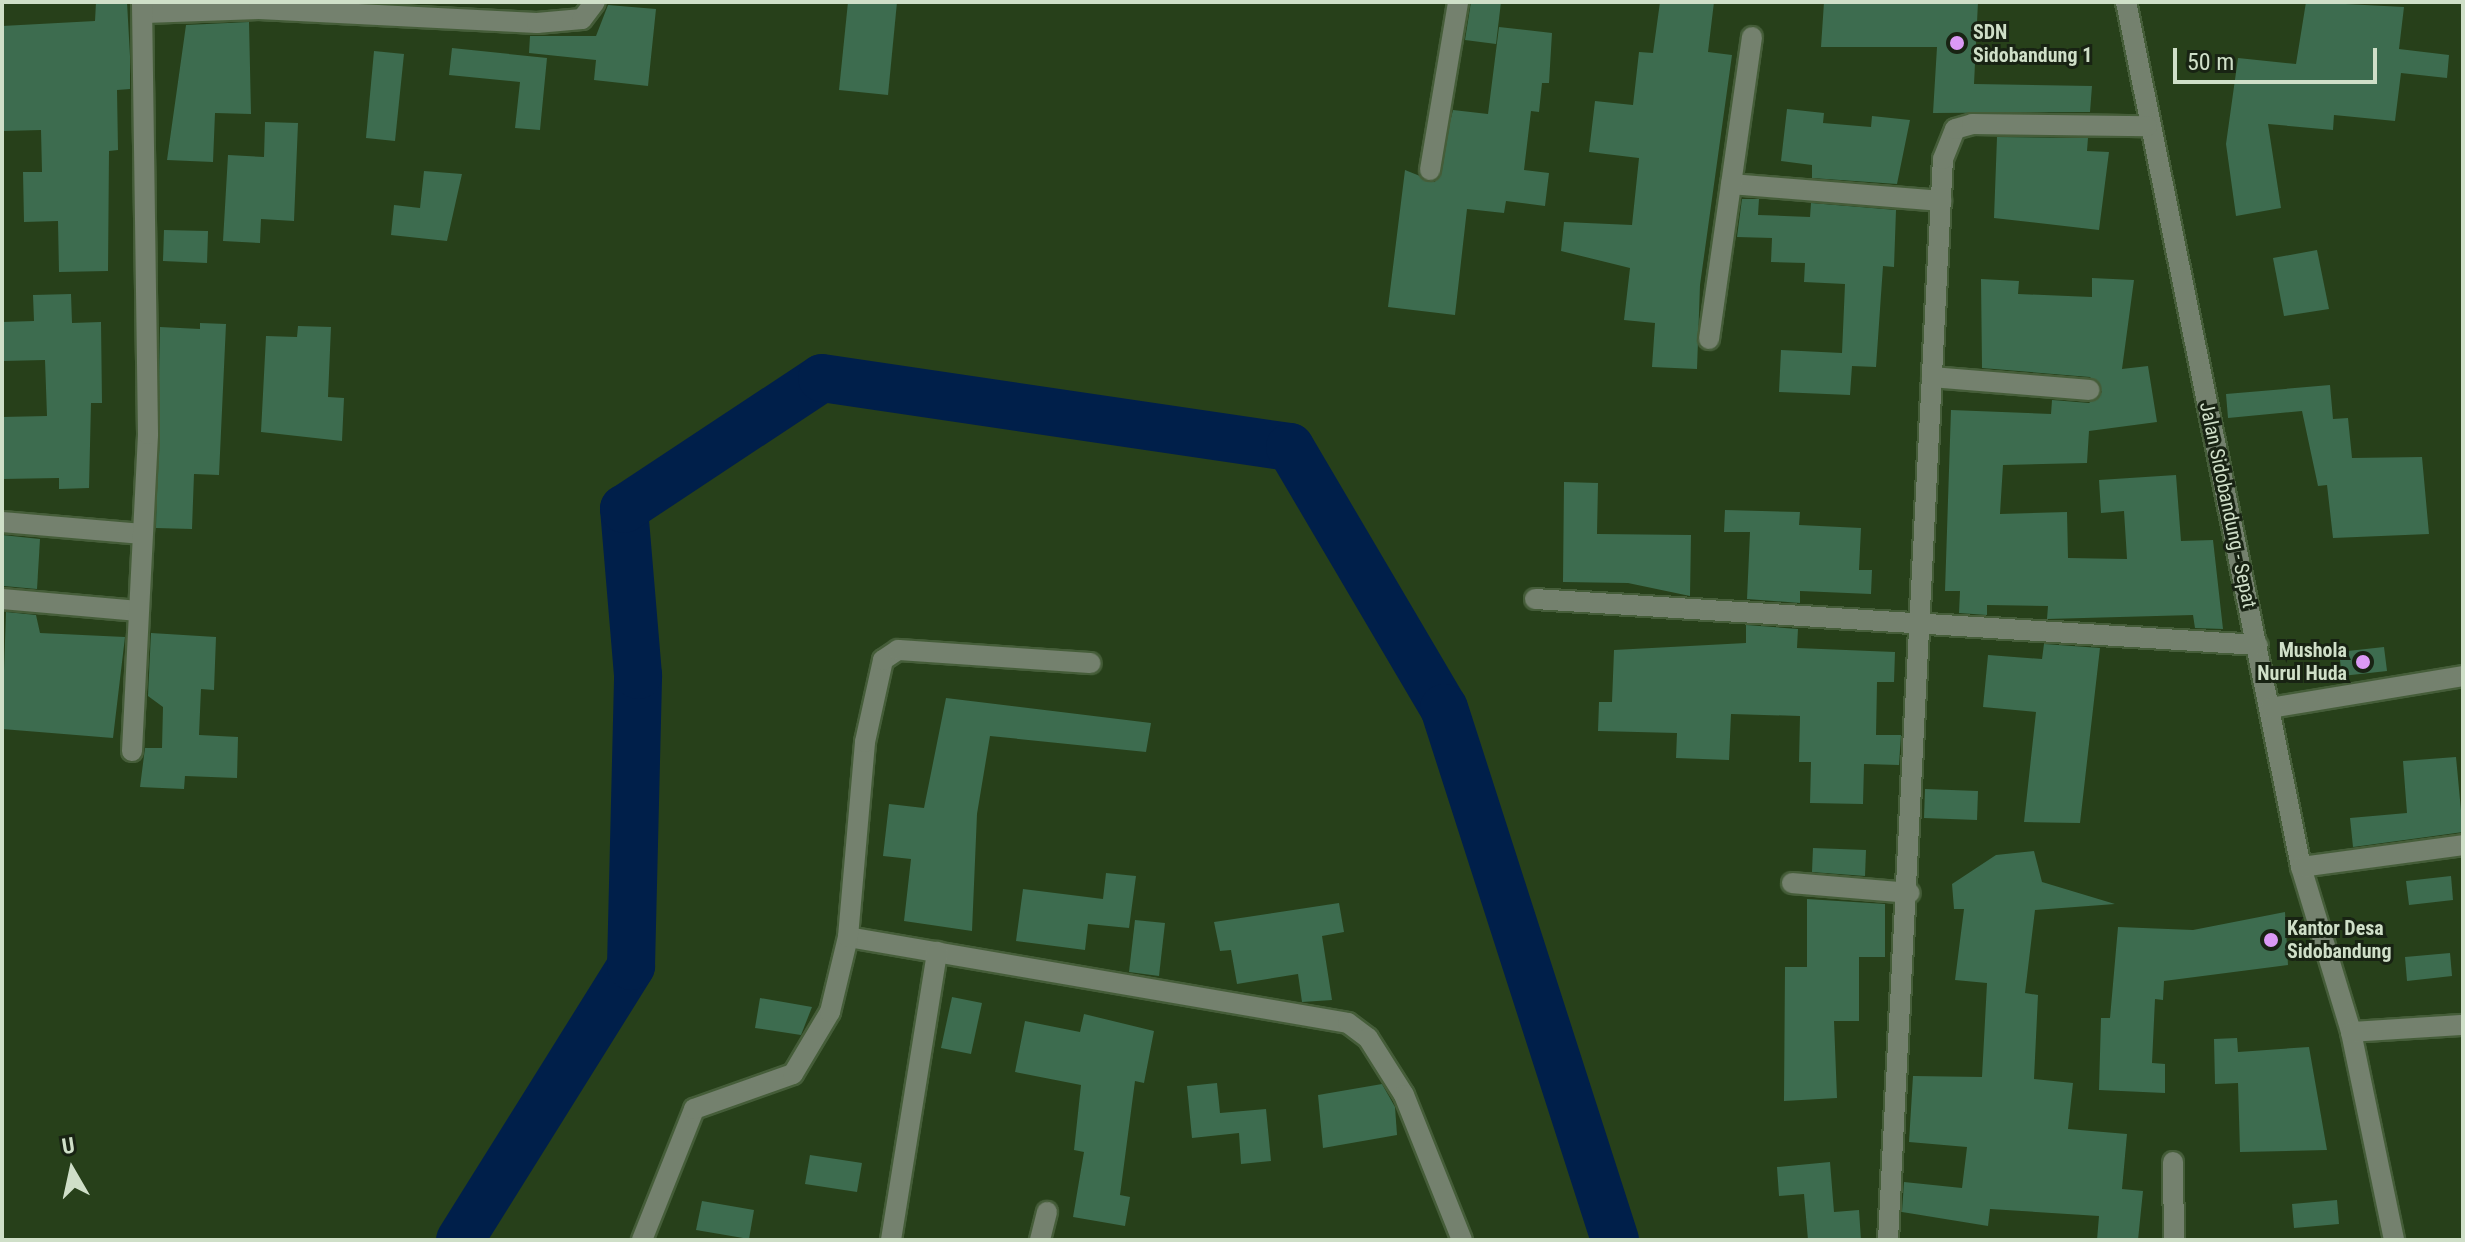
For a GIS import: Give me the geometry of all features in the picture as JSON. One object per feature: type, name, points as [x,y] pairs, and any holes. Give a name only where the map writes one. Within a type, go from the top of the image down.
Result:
[{"type":"street","points":[[132,751],[142,534],[143,8],[236,9],[537,23],[582,19],[595,2]]},
{"type":"street","points":[[1430,170],[1458,2]]},
{"type":"street","name":"Jalan Sidobandung - Sepat","points":[[2126,2],[2147,126],[2258,645],[2301,867],[2351,1032],[2394,1240]]},
{"type":"street","points":[[1709,339],[1752,37]]},
{"type":"street","points":[[1888,1240],[1910,893],[1943,159],[1955,129],[2147,126]]},
{"type":"street","points":[[1731,184],[1941,201]]},
{"type":"street","points":[[1932,377],[2089,390]]},
{"type":"street","points":[[2,522],[142,534]]},
{"type":"street","points":[[2,599],[138,611]]},
{"type":"street","points":[[1535,599],[2258,645]]},
{"type":"street","points":[[642,1240],[694,1109],[712,1097],[793,1074],[814,1047],[848,937],[865,742],[888,654],[1091,663]]},
{"type":"street","points":[[2270,708],[2463,676]]},
{"type":"street","points":[[2301,867],[2463,845]]},
{"type":"street","points":[[1792,883],[1910,893]]},
{"type":"street","points":[[848,937],[1348,1023],[1368,1038],[1404,1095],[1462,1240]]},
{"type":"street","points":[[891,1240],[937,952]]},
{"type":"street","points":[[2351,1032],[2463,1025]]},
{"type":"street","points":[[2173,1162],[2174,1240]]},
{"type":"street","points":[[1040,1240],[1047,1212]]},
{"type":"building","points":[[96,2],[127,2],[130,56],[130,89],[117,90],[118,150],[109,151],[108,271],[59,272],[58,221],[24,222],[23,172],[42,172],[41,130],[3,131],[2,26],[95,21]]},
{"type":"building","points":[[848,2],[897,2],[888,95],[839,90]]},
{"type":"building","points":[[1471,2],[1501,2],[1496,44],[1465,40]]},
{"type":"building","points":[[1660,2],[1714,2],[1708,52],[1732,55],[1700,285],[1697,369],[1652,367],[1655,323],[1624,320],[1630,268],[1561,251],[1564,222],[1632,225],[1639,158],[1589,152],[1595,101],[1633,105],[1639,52],[1653,53]]},
{"type":"building","points":[[1824,2],[1978,2],[1974,84],[2092,86],[2090,112],[1933,113],[1937,47],[1821,47]]},
{"type":"building","points":[[2306,2],[2404,7],[2399,49],[2449,55],[2447,78],[2401,73],[2395,121],[2334,115],[2333,130],[2268,124],[2281,208],[2236,216],[2226,144],[2238,58],[2296,64]]},
{"type":"building","points":[[608,5],[656,9],[648,86],[594,80],[596,60],[529,53],[530,36],[596,36]]},
{"type":"building","points":[[249,22],[251,114],[215,113],[213,162],[167,160],[186,25]]},
{"type":"building","points":[[1499,27],[1552,33],[1549,83],[1542,83],[1539,112],[1531,111],[1524,170],[1549,173],[1545,206],[1506,201],[1504,213],[1467,209],[1455,315],[1388,307],[1405,170],[1435,182],[1453,110],[1488,114]]},
{"type":"building","points":[[452,48],[547,58],[540,130],[515,128],[520,82],[449,75]]},
{"type":"building","points":[[374,51],[404,54],[395,141],[366,138]]},
{"type":"building","points":[[1787,109],[1824,113],[1823,123],[1871,127],[1872,116],[1910,120],[1897,184],[1812,178],[1812,165],[1781,161]]},
{"type":"building","points":[[265,122],[298,123],[294,221],[261,219],[260,243],[223,241],[228,155],[264,157]]},
{"type":"building","points":[[1997,137],[2088,138],[2087,151],[2109,152],[2099,230],[1994,218]]},
{"type":"building","points":[[424,171],[462,174],[447,241],[391,235],[394,205],[420,208]]},
{"type":"building","points":[[1742,199],[1759,199],[1758,215],[1810,217],[1811,203],[1896,210],[1894,267],[1883,266],[1876,367],[1852,366],[1850,395],[1779,392],[1781,350],[1842,353],[1845,284],[1804,282],[1805,263],[1771,262],[1772,238],[1737,237]]},
{"type":"building","points":[[164,230],[208,231],[207,263],[163,261]]},
{"type":"building","points":[[2317,250],[2329,309],[2284,316],[2273,258]]},
{"type":"building","points":[[2092,278],[2134,280],[2122,369],[2148,366],[2157,422],[2089,431],[2087,463],[2003,465],[2000,514],[2067,512],[2068,558],[2127,559],[2124,511],[2101,513],[2099,480],[2176,475],[2181,541],[2213,540],[2223,629],[2195,628],[2193,615],[2047,619],[2048,606],[1987,605],[1987,615],[1959,613],[1960,591],[1945,591],[1951,410],[2051,414],[2052,400],[2089,403],[2102,392],[2090,377],[1982,368],[1981,279],[2019,281],[2018,294],[2092,297]]},
{"type":"building","points":[[71,294],[72,323],[101,322],[102,403],[91,403],[89,488],[59,489],[59,478],[2,479],[2,417],[47,416],[45,360],[2,361],[2,322],[34,321],[33,295]]},
{"type":"building","points":[[200,323],[226,324],[219,475],[194,474],[192,529],[156,528],[160,327],[200,329]]},
{"type":"building","points":[[298,326],[331,327],[328,397],[344,398],[342,441],[261,432],[266,336],[297,337]]},
{"type":"building","points":[[2330,385],[2333,419],[2348,418],[2352,458],[2422,457],[2429,534],[2333,538],[2327,485],[2318,486],[2302,411],[2228,418],[2226,394]]},
{"type":"building","points":[[1564,482],[1598,483],[1597,534],[1691,535],[1690,596],[1628,583],[1563,582]]},
{"type":"building","points":[[1725,510],[1800,512],[1799,525],[1861,528],[1859,570],[1872,570],[1871,594],[1800,591],[1800,603],[1747,599],[1750,532],[1724,532]]},
{"type":"building","points":[[2,535],[40,539],[37,589],[4,586]]},
{"type":"building","points":[[6,612],[36,615],[40,633],[125,637],[113,738],[2,729]]},
{"type":"building","points":[[1746,625],[1798,629],[1797,648],[1895,652],[1894,682],[1877,682],[1876,735],[1901,735],[1899,765],[1864,764],[1863,804],[1810,803],[1811,762],[1799,762],[1800,716],[1731,714],[1729,760],[1676,758],[1677,733],[1598,731],[1599,702],[1612,702],[1614,650],[1746,643]]},
{"type":"building","points":[[151,633],[216,637],[214,690],[201,689],[199,735],[238,737],[237,778],[185,776],[184,789],[140,787],[145,748],[162,748],[163,707],[148,696]]},
{"type":"building","points":[[2044,644],[2100,648],[2080,823],[2024,822],[2036,712],[1983,707],[1988,655],[2042,659]]},
{"type":"building","name":"Mushola Nurul Huda","points":[[2384,647],[2387,671],[2342,676],[2339,652]]},
{"type":"building","points":[[946,698],[1151,723],[1146,752],[990,736],[977,814],[972,931],[904,921],[911,859],[883,856],[889,804],[924,808]]},
{"type":"building","points":[[2456,757],[2463,832],[2353,847],[2350,818],[2407,813],[2403,761]]},
{"type":"building","points":[[1925,789],[1978,791],[1977,820],[1924,818]]},
{"type":"building","points":[[1813,848],[1866,850],[1865,876],[1812,872]]},
{"type":"building","points":[[2034,851],[2042,882],[2115,904],[2035,910],[2025,993],[2038,995],[2034,1079],[2073,1083],[2068,1129],[2127,1134],[2122,1189],[2143,1191],[2138,1240],[2097,1240],[2099,1216],[1990,1209],[1988,1226],[1902,1212],[1904,1182],[1962,1188],[1967,1147],[1909,1142],[1913,1076],[1982,1077],[1987,983],[1955,980],[1964,909],[1954,909],[1952,884],[1996,855]]},
{"type":"building","points":[[1106,873],[1136,876],[1129,928],[1088,924],[1085,950],[1016,941],[1023,889],[1103,899]]},
{"type":"building","points":[[2451,876],[2453,900],[2409,905],[2406,881]]},
{"type":"building","points":[[1807,899],[1885,904],[1885,957],[1859,957],[1859,1021],[1834,1021],[1837,1098],[1784,1101],[1785,967],[1807,967]]},
{"type":"building","points":[[1339,903],[1344,932],[1322,936],[1332,1000],[1302,1002],[1298,974],[1237,984],[1231,950],[1220,951],[1214,922]]},
{"type":"building","points":[[2285,912],[2288,965],[2164,981],[2163,1000],[2155,999],[2152,1063],[2165,1064],[2165,1093],[2099,1090],[2101,1018],[2110,1018],[2118,927],[2193,930]]},
{"type":"building","points":[[1135,920],[1165,923],[1159,976],[1129,972]]},
{"type":"building","points":[[2450,953],[2452,976],[2407,981],[2405,957]]},
{"type":"building","points":[[952,997],[982,1003],[971,1054],[941,1048]]},
{"type":"building","points":[[760,998],[812,1007],[801,1035],[755,1028]]},
{"type":"building","points":[[1084,1014],[1154,1031],[1144,1083],[1135,1081],[1120,1195],[1130,1197],[1125,1226],[1073,1217],[1084,1152],[1074,1150],[1081,1085],[1015,1072],[1025,1021],[1080,1032]]},
{"type":"building","points":[[2237,1038],[2238,1052],[2309,1047],[2327,1150],[2240,1152],[2238,1083],[2215,1084],[2214,1039]]},
{"type":"building","points":[[1217,1083],[1220,1113],[1266,1109],[1271,1161],[1241,1164],[1239,1133],[1192,1138],[1187,1086]]},
{"type":"building","points":[[1382,1084],[1395,1107],[1397,1135],[1323,1148],[1318,1095]]},
{"type":"building","points":[[810,1155],[862,1163],[857,1192],[805,1184]]},
{"type":"building","points":[[1830,1162],[1834,1212],[1859,1210],[1861,1240],[1808,1240],[1804,1194],[1779,1196],[1777,1167]]},
{"type":"building","points":[[2337,1200],[2339,1224],[2294,1228],[2292,1204]]},
{"type":"building","points":[[702,1201],[754,1210],[749,1239],[696,1230]]},
{"type":"waterway","points":[[460,1240],[631,966],[638,675],[624,509],[822,378],[1290,447],[1444,708],[1615,1240]]},
{"type":"place","name":"SDN Sidobandung 1","points":[[1957,43]]},
{"type":"place","name":"Mushola Nurul Huda","points":[[2363,662]]},
{"type":"place","name":"Kantor Desa Sidobandung","points":[[2271,940]]}]
